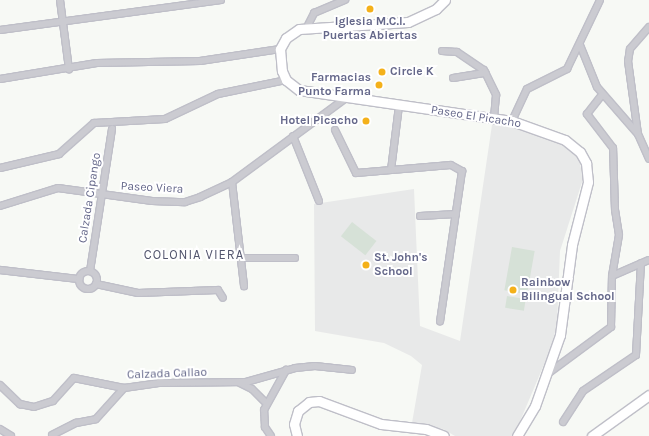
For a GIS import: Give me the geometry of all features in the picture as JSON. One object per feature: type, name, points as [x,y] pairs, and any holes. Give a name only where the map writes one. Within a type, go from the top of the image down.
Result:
[{"type":"street","points":[[60,0],[65,24],[68,69]]},
{"type":"street","points":[[0,30],[65,24],[221,0]]},
{"type":"street","points":[[307,27],[314,13],[345,0]]},
{"type":"street","points":[[0,168],[59,154],[94,123],[165,119],[218,94],[286,80],[280,49],[291,33],[307,27],[408,22],[436,9],[445,0]]},
{"type":"street","points":[[512,122],[527,89],[566,70],[580,45],[600,0]]},
{"type":"street","points":[[649,27],[630,49],[628,61],[638,134],[649,159]]},
{"type":"street","points":[[580,45],[602,95],[638,134]]},
{"type":"street","points":[[0,79],[138,60],[200,61],[280,49]]},
{"type":"street","points":[[442,51],[457,52],[486,73],[496,95],[494,118]]},
{"type":"street","points":[[453,78],[486,73]]},
{"type":"street","name":"Paseo El Picacho","points":[[286,80],[299,90],[400,106],[494,118],[512,122],[565,140],[586,163],[585,198],[572,245],[560,335],[550,372],[517,436]]},
{"type":"street","points":[[550,372],[610,331],[612,276],[620,235],[615,210],[613,148],[587,114],[602,95]]},
{"type":"street","name":"Paseo Viera","points":[[0,206],[58,188],[102,195],[185,202],[232,182],[346,98]]},
{"type":"street","points":[[391,170],[400,106]]},
{"type":"street","name":"Calzada Cipango","points":[[90,271],[112,129]]},
{"type":"street","points":[[335,130],[356,173],[458,167],[462,170],[440,321]]},
{"type":"street","points":[[293,136],[319,201]]},
{"type":"street","points":[[232,182],[243,258],[244,286]]},
{"type":"street","points":[[420,216],[456,214]]},
{"type":"street","points":[[243,258],[295,258]]},
{"type":"street","points":[[612,276],[649,260]]},
{"type":"street","points":[[563,422],[583,391],[636,355],[640,263]]},
{"type":"street","points":[[0,270],[79,279],[86,288],[96,284],[138,293],[218,290],[223,298]]},
{"type":"street","points":[[79,279],[81,274],[90,271],[96,276],[96,284]]},
{"type":"street","name":"Calzada Callao","points":[[0,385],[20,404],[34,407],[53,401],[71,379],[124,388],[159,383],[238,382],[286,370],[315,366],[352,370]]},
{"type":"street","points":[[271,436],[264,420],[266,403],[286,370]]},
{"type":"street","points":[[238,382],[252,389],[266,403]]},
{"type":"street","points":[[52,435],[76,423],[96,419],[124,388]]},
{"type":"street","points":[[592,436],[649,395]]},
{"type":"street","points":[[297,436],[294,424],[298,411],[309,402],[318,401],[381,424],[426,429],[444,436]]},
{"type":"street","points":[[0,429],[11,436]]},
{"type":"shaded area","name":"Rainbow Bilingual School","points":[[492,125],[521,127],[558,139],[578,153],[583,179],[560,251],[557,324],[551,348],[515,433],[512,436],[455,436],[443,429],[412,423],[422,365],[411,356],[384,343],[315,331],[314,204],[414,189],[420,326],[460,341]]},
{"type":"shaded area","points":[[352,222],[376,241],[365,255],[341,236]]},
{"type":"shaded area","points":[[512,247],[535,251],[527,294],[504,290]]},
{"type":"shaded area","points":[[507,296],[526,299],[524,311],[505,308]]},
{"type":"place","name":"Iglesia M.C.I. Puertas Abiertas","points":[[370,9]]},
{"type":"place","name":"Circle K","points":[[382,72]]},
{"type":"place","name":"Farmacias Punto Farma","points":[[379,85]]},
{"type":"place","name":"Hotel Picacho","points":[[366,121]]},
{"type":"place","name":"St. John's School","points":[[366,265]]},
{"type":"place","name":"Rainbow Bilingual School","points":[[513,290]]},
{"type":"district","name":"COLONIA VIERA","points":[[194,255]]}]
